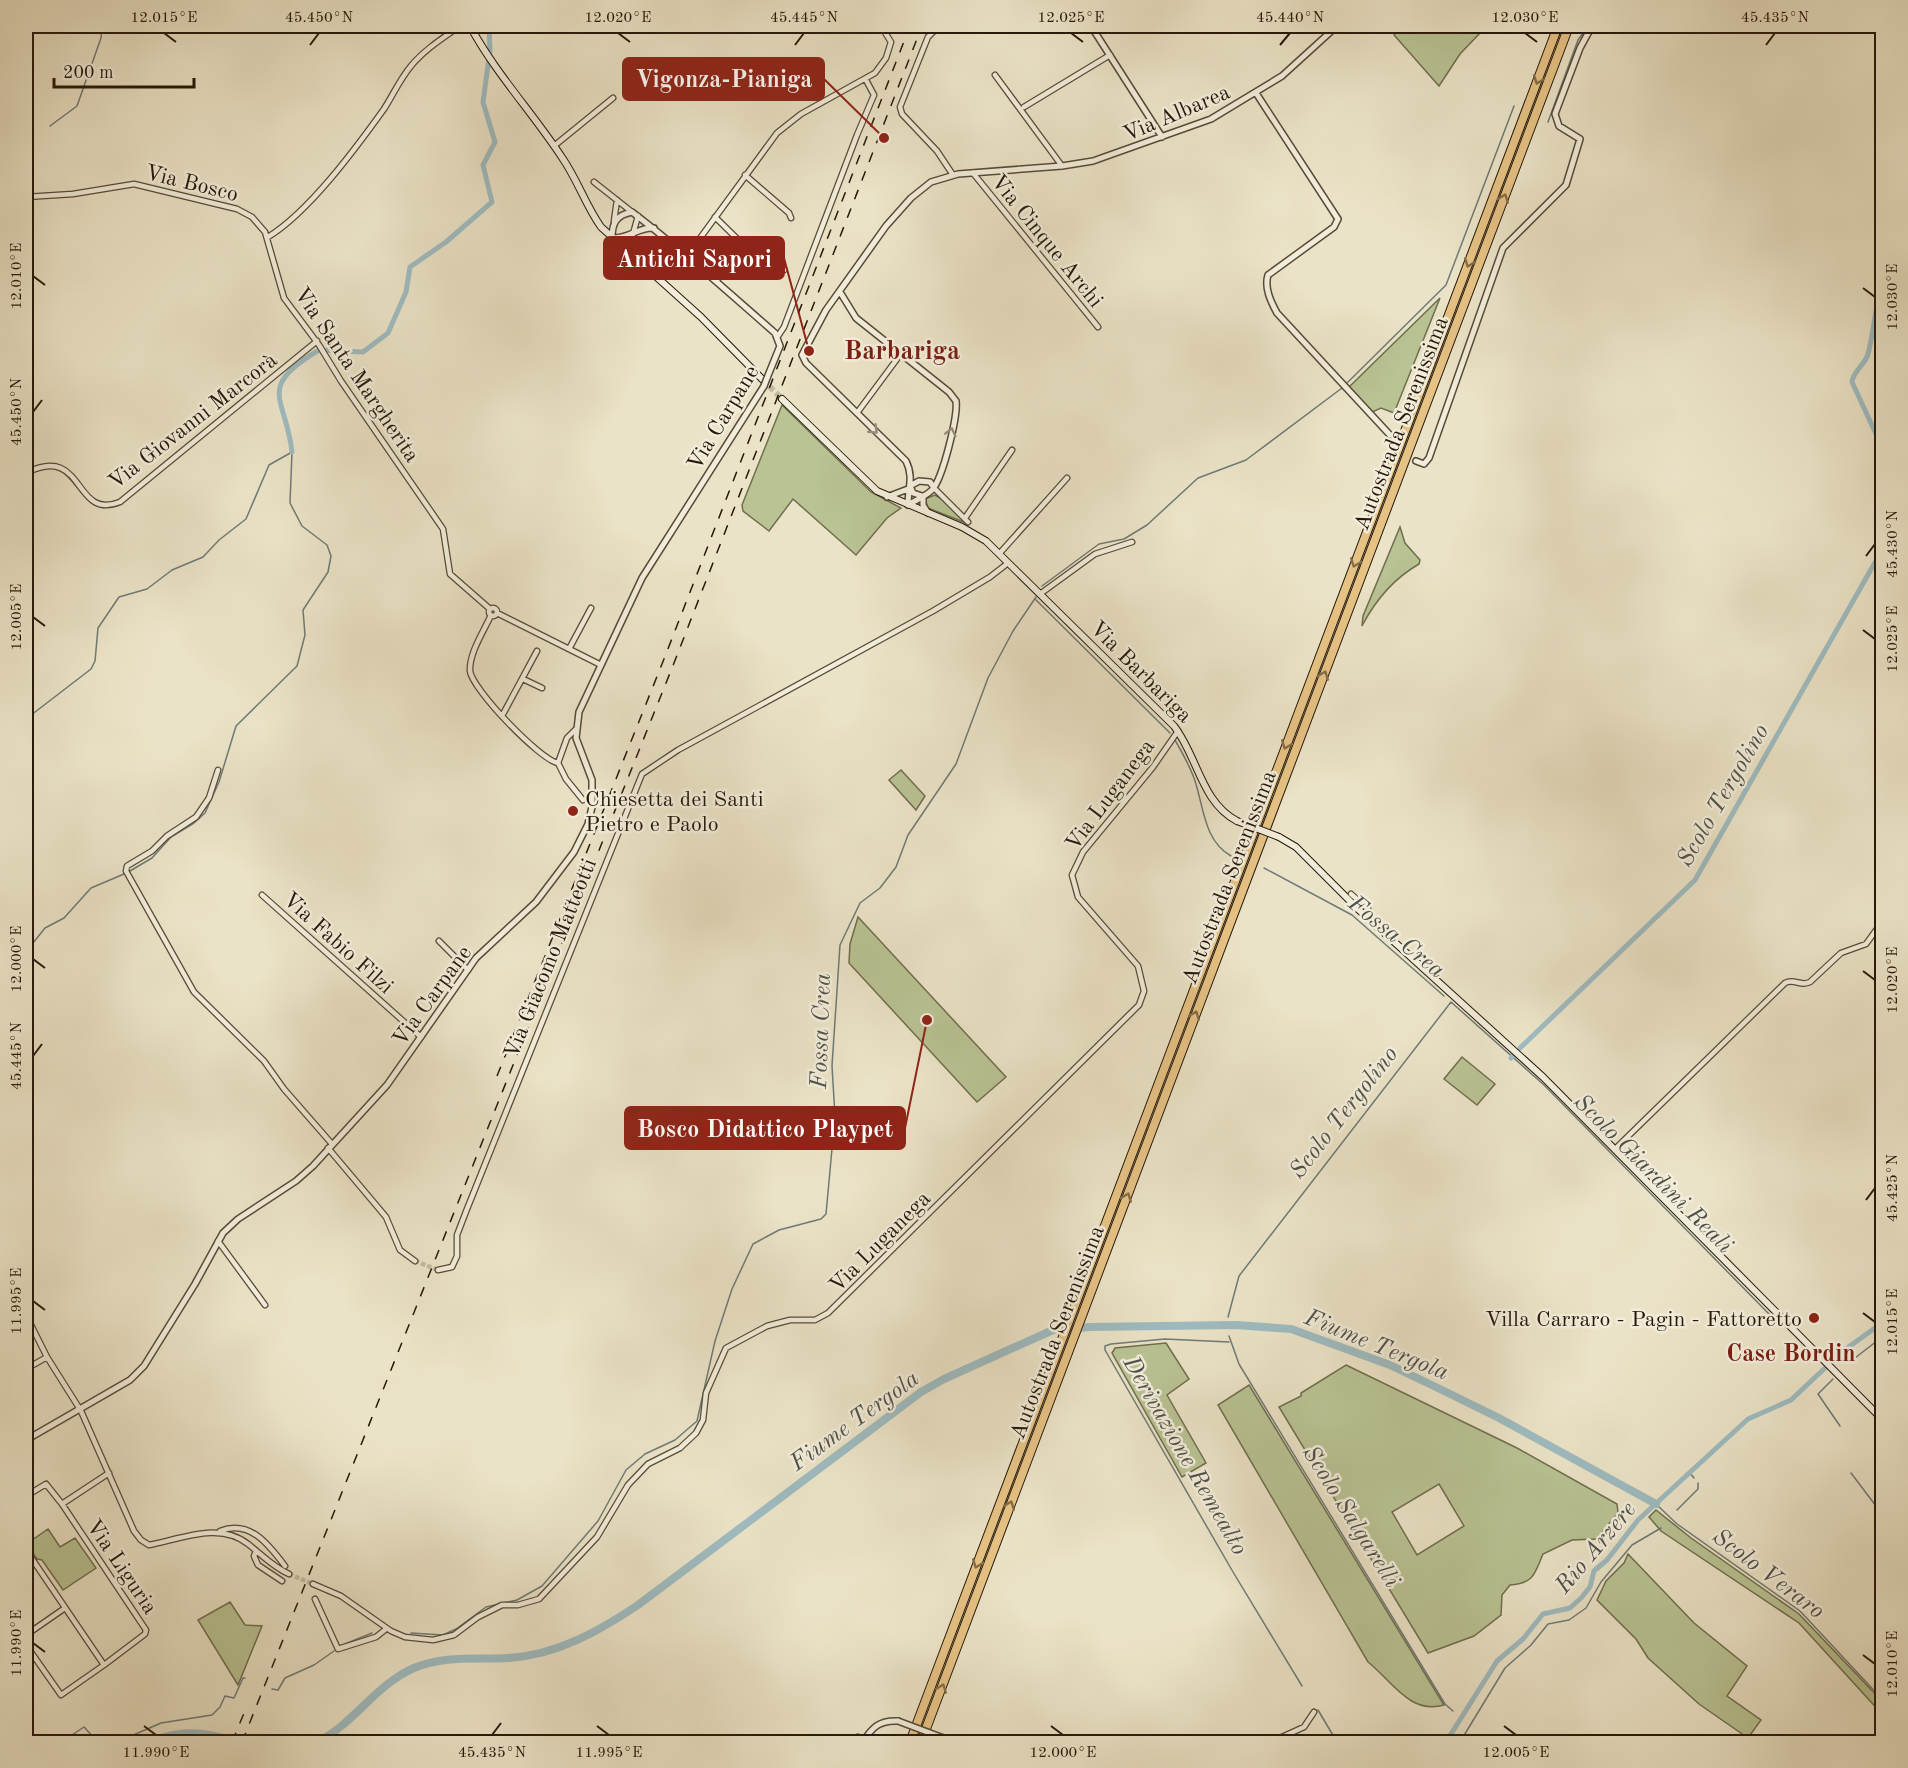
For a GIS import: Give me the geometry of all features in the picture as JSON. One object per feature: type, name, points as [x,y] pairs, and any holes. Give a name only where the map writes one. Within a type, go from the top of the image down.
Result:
[{"type":"highway","name":"Autostrada Serenissima","points":[[910,1743],[1558,26]]},
{"type":"highway","name":"Autostrada Serenissima","points":[[921,1743],[1569,26]]},
{"type":"main road","points":[[470,26],[486,56],[564,160],[598,223],[701,317],[765,381]]},
{"type":"main road","name":"Via Barbariga","points":[[782,399],[865,482],[887,497],[976,533],[999,554],[1178,731],[1192,753],[1212,800],[1222,812],[1238,821],[1280,837],[1296,848],[1364,914],[1535,1070],[1882,1419]]},
{"type":"street","points":[[268,237],[291,218],[340,166],[411,66],[424,52],[460,26]]},
{"type":"street","points":[[687,256],[745,175],[784,126],[801,114],[866,80],[881,66],[891,42],[880,26]]},
{"type":"street","points":[[939,26],[928,37],[900,107],[902,114],[937,151],[953,175]]},
{"type":"street","points":[[1090,26],[1162,137]]},
{"type":"street","name":"Via Albarea","points":[[857,413],[802,359],[815,328],[898,212],[931,182],[953,175],[1062,166],[1106,158],[1211,119],[1256,93],[1301,60],[1337,26]]},
{"type":"street","points":[[1416,461],[1424,464],[1429,458],[1503,248],[1562,190],[1571,176],[1580,140],[1559,126],[1555,114],[1580,48],[1592,26]]},
{"type":"street","points":[[1024,107],[1110,55]]},
{"type":"street","points":[[995,75],[1062,166]]},
{"type":"street","name":"Via Carpane","points":[[26,1440],[130,1380],[144,1366],[195,1284],[218,1241],[238,1219],[296,1181],[387,1085],[468,970],[488,946],[536,902],[570,857],[588,824],[592,807],[592,780],[578,748],[575,730],[579,712],[651,562],[765,381],[780,346],[778,336],[784,327],[874,95],[866,80]]},
{"type":"street","points":[[1256,93],[1338,219],[1334,227],[1268,275],[1266,284],[1271,300],[1277,313],[1390,435]]},
{"type":"street","points":[[554,146],[613,98]]},
{"type":"street","name":"Via Cinque Archi","points":[[973,173],[1098,327]]},
{"type":"street","points":[[745,175],[789,213],[791,218]]},
{"type":"street","points":[[594,182],[654,228],[778,336]]},
{"type":"street","name":"Via Bosco","points":[[26,197],[73,194],[125,185],[140,185],[242,211],[252,217],[268,237]]},
{"type":"street","points":[[616,200],[612,238],[624,239],[647,228],[654,228]]},
{"type":"street","points":[[598,223],[609,225],[620,215],[635,214]]},
{"type":"street","points":[[634,257],[631,247],[635,214]]},
{"type":"street","points":[[715,217],[765,267],[774,261],[784,270]]},
{"type":"street","name":"Via Santa Margherita","points":[[268,237],[284,298],[318,343],[340,381],[443,529],[450,574],[490,609],[494,608],[497,613],[601,665]]},
{"type":"street","points":[[716,281],[745,247]]},
{"type":"street","points":[[840,292],[856,318],[956,400],[943,464],[934,488],[908,505]]},
{"type":"street","name":"Via Giovanni Marcorà","points":[[26,473],[41,466],[59,466],[70,473],[93,501],[109,505],[120,502],[318,343]]},
{"type":"street","points":[[897,359],[857,413],[906,461],[912,473],[908,505]]},
{"type":"street","points":[[887,497],[923,481],[930,483],[967,520],[1012,450]]},
{"type":"street","points":[[999,554],[1066,478]]},
{"type":"street","points":[[909,488],[913,493],[923,496]]},
{"type":"street","points":[[923,496],[923,505],[928,513]]},
{"type":"street","points":[[1040,594],[1095,554],[1131,542]]},
{"type":"street","name":"Via Giacomo Matteotti","points":[[438,1270],[452,1268],[457,1260],[456,1239],[466,1209],[642,774],[678,750],[933,611],[990,578],[1008,563]]},
{"type":"street","points":[[569,649],[591,608]]},
{"type":"street","points":[[490,609],[491,615],[473,656],[470,673],[502,716],[538,752],[558,763],[566,779],[584,800]]},
{"type":"street","points":[[491,615],[497,613]]},
{"type":"street","points":[[502,716],[537,651]]},
{"type":"street","points":[[523,679],[542,688]]},
{"type":"street","name":"Via Carpane","points":[[558,763],[567,738],[575,730]]},
{"type":"street","name":"Via Luganega","points":[[313,1584],[341,1596],[386,1629],[413,1638],[444,1639],[458,1633],[490,1609],[539,1599],[597,1537],[634,1478],[648,1464],[680,1448],[696,1433],[703,1420],[706,1393],[726,1348],[767,1326],[790,1320],[815,1320],[828,1313],[1139,1005],[1144,991],[1138,966],[1078,897],[1072,875],[1077,860],[1153,767],[1178,731]]},
{"type":"street","points":[[218,771],[206,803],[196,817],[166,836],[148,855],[127,866],[126,871],[194,992],[264,1061],[386,1217],[400,1250],[415,1261]]},
{"type":"street","name":"Via Barbariga","points":[[1351,894],[1368,909],[1364,914]]},
{"type":"street","name":"Via Fabio Filzi","points":[[262,895],[421,1037]]},
{"type":"street","points":[[1615,1149],[1785,983],[1792,981],[1804,985],[1815,980],[1841,953],[1866,944],[1882,922]]},
{"type":"street","points":[[439,941],[468,970]]},
{"type":"street","points":[[218,1241],[265,1305]]},
{"type":"street","points":[[31,1325],[46,1357],[80,1408],[141,1540],[149,1545],[242,1529],[260,1536],[285,1566]]},
{"type":"street","points":[[26,1369],[46,1357]]},
{"type":"street","points":[[26,1496],[46,1484],[62,1504],[109,1473]]},
{"type":"street","name":"Via Liguria","points":[[62,1504],[146,1630],[145,1634],[104,1665]]},
{"type":"street","points":[[235,1529],[235,1536]]},
{"type":"street","points":[[235,1536],[242,1529]]},
{"type":"street","points":[[219,1532],[235,1536],[275,1567],[289,1574]]},
{"type":"street","points":[[26,1550],[104,1665],[62,1695],[26,1645]]},
{"type":"street","points":[[256,1551],[254,1556],[258,1565],[282,1581]]},
{"type":"street","points":[[315,1599],[338,1649],[376,1637],[386,1629]]},
{"type":"street","points":[[26,1635],[65,1608]]},
{"type":"street","points":[[1271,1743],[1304,1727],[1314,1712]]},
{"type":"street","points":[[863,1743],[875,1725],[885,1720],[898,1721],[956,1743]]},
{"type":"street","points":[[26,1733],[34,1743]]},
{"type":"green space","points":[[1401,26],[1472,26],[1480,33],[1460,54],[1439,86],[1394,35]]},
{"type":"green space","points":[[1440,298],[1394,413],[1381,408],[1372,412],[1349,387]]},
{"type":"green space","points":[[782,405],[871,492],[901,508],[887,518],[856,555],[793,499],[769,531],[743,511],[742,505]]},
{"type":"green space","points":[[935,495],[966,523],[928,508],[925,499]]},
{"type":"green space","points":[[1400,527],[1405,543],[1420,560],[1419,564],[1386,590],[1362,626],[1363,616]]},
{"type":"green space","points":[[901,770],[925,796],[916,810],[889,780]]},
{"type":"green space","points":[[858,917],[1006,1077],[977,1102],[849,963],[850,944]]},
{"type":"green space","points":[[1462,1057],[1495,1084],[1477,1105],[1444,1079]]},
{"type":"green space","points":[[1166,1343],[1189,1379],[1167,1395],[1206,1463],[1182,1477],[1112,1353],[1115,1348]]},
{"type":"green space","points":[[1346,1365],[1517,1448],[1617,1504],[1618,1513],[1596,1539],[1572,1540],[1543,1554],[1529,1580],[1510,1585],[1502,1595],[1501,1615],[1474,1636],[1428,1653],[1279,1407],[1301,1396],[1301,1393]],"holes":[[[1439,1484],[1464,1526],[1417,1555],[1392,1512]]]},
{"type":"green space","points":[[1249,1385],[1444,1705],[1432,1707],[1411,1701],[1368,1662],[1218,1405]]},
{"type":"green space","points":[[1656,1510],[1691,1538],[1799,1614],[1882,1701],[1882,1714],[1799,1623],[1661,1531],[1649,1517]]},
{"type":"green space","points":[[48,1529],[60,1547],[75,1538],[96,1568],[63,1590],[42,1560],[37,1559],[28,1546],[28,1543]]},
{"type":"green space","points":[[1628,1554],[1694,1623],[1747,1666],[1727,1696],[1761,1720],[1748,1738],[1699,1704],[1648,1658],[1636,1639],[1597,1600],[1606,1581],[1624,1563]]},
{"type":"green space","points":[[230,1602],[245,1625],[262,1626],[238,1685],[198,1620]]},
{"type":"waterway","points":[[50,126],[77,106],[101,38],[102,26]]},
{"type":"waterway","points":[[292,452],[279,395],[281,384],[287,374],[319,350],[363,352],[388,333],[406,292],[410,267],[446,242],[492,202],[483,165],[495,142],[483,102],[490,51],[489,26]]},
{"type":"waterway","points":[[1548,122],[1578,40],[1588,26]]},
{"type":"waterway","points":[[1347,383],[1446,285],[1514,106]]},
{"type":"waterway","name":"Scolo Tergolino","points":[[1882,284],[1868,354],[1852,382],[1882,447]]},
{"type":"waterway","points":[[1042,586],[1099,544],[1124,539],[1147,525],[1198,478],[1246,460],[1342,388]]},
{"type":"waterway","points":[[26,719],[91,669],[95,661],[98,628],[119,597],[147,589],[172,570],[203,557],[219,540],[246,519],[269,465],[292,452],[290,503],[302,526],[327,545],[331,556],[328,572],[303,610],[305,635],[297,666],[236,726],[219,782],[205,813],[194,823],[171,837],[152,858],[130,871]]},
{"type":"waterway","name":"Scolo Tergolino","points":[[1520,1048],[1695,880],[1882,550]]},
{"type":"waterway","name":"Fossa Crea","points":[[411,1633],[443,1635],[456,1629],[486,1607],[517,1600],[542,1586],[598,1521],[626,1470],[645,1454],[675,1440],[697,1421],[715,1341],[732,1289],[753,1244],[779,1230],[821,1219],[826,1214],[835,1116],[832,1066],[840,945],[860,903],[880,888],[896,867],[908,835],[956,764],[988,678],[1013,631],[1036,597]]},
{"type":"waterway","name":"Fossa Crea","points":[[1035,599],[1170,733]]},
{"type":"waterway","name":"Fossa Crea","points":[[1175,740],[1194,778],[1210,832],[1215,841],[1231,856]]},
{"type":"waterway","name":"Fossa Crea","points":[[1264,868],[1352,915],[1444,996]]},
{"type":"waterway","points":[[26,963],[33,943],[45,928],[64,918],[91,888],[124,874]]},
{"type":"waterway","name":"Scolo Tergolino","points":[[1228,1317],[1239,1276],[1451,1002],[1544,1085],[1770,1315]]},
{"type":"waterway","name":"Rio Arzere","points":[[1446,1742],[1497,1661],[1523,1639],[1543,1614],[1570,1608],[1581,1598],[1590,1587],[1594,1571],[1607,1560],[1638,1520],[1748,1419],[1791,1400],[1843,1351],[1882,1323]]},
{"type":"waterway","name":"Fiume Tergola","points":[[317,1742],[342,1725],[388,1684],[414,1668],[437,1661],[527,1656],[561,1647],[608,1624],[638,1605],[921,1392],[944,1379],[1053,1330],[1090,1327],[1236,1325],[1291,1329],[1390,1365],[1499,1418],[1656,1504]]},
{"type":"waterway","name":"Scolo Salgarelli","points":[[1229,1336],[1239,1364],[1445,1704],[1453,1711]]},
{"type":"waterway","points":[[1855,1358],[1882,1337]]},
{"type":"waterway","name":"Derivazione Remealto","points":[[1229,1342],[1165,1339],[1111,1344],[1105,1346],[1105,1350],[1233,1572],[1302,1686]]},
{"type":"waterway","name":"Scolo Giardini Reali","points":[[1833,1379],[1818,1394],[1840,1426]]},
{"type":"waterway","points":[[1689,1472],[1694,1478]]},
{"type":"waterway","name":"Scolo Giardini Reali","points":[[1851,1473],[1882,1514]]},
{"type":"waterway","points":[[1677,1510],[1698,1489],[1698,1483]]},
{"type":"waterway","name":"Scolo Veraro","points":[[1656,1504],[1677,1524],[1800,1611],[1882,1699]]},
{"type":"waterway","points":[[1460,1742],[1505,1668],[1531,1645],[1548,1624],[1569,1620],[1586,1608],[1601,1582],[1632,1545],[1661,1528]]},
{"type":"waterway","name":"Fossa Crea","points":[[340,1646],[372,1633]]},
{"type":"waterway","name":"Fossa Crea","points":[[272,1689],[278,1690],[285,1678],[314,1665],[334,1651]]},
{"type":"waterway","name":"Fossa Crea","points":[[125,1742],[131,1736],[161,1723],[212,1715],[220,1707],[225,1696],[234,1698],[245,1678]]},
{"type":"waterway","name":"Derivazione Remealto","points":[[1318,1710],[1337,1742]]},
{"type":"waterway","points":[[66,1739],[84,1727],[98,1742]]},
{"type":"waterway","name":"Fiume Tergola","points":[[151,1742],[182,1733],[203,1734],[235,1742]]},
{"type":"waterway","name":"Fiume Tergola","points":[[149,1738],[151,1742]]},
{"type":"tunnel","points":[[763,380],[782,399]]},
{"type":"tunnel","points":[[415,1261],[438,1270]]},
{"type":"tunnel","points":[[289,1574],[313,1584]]},
{"type":"railway","points":[[497,1076],[664,659],[910,26]]},
{"type":"railway","points":[[242,1742],[674,663],[922,26]]},
{"type":"railway","points":[[232,1742],[247,1706]]},
{"type":"place","name":"Vigonza-Pianiga","points":[[884,138]]},
{"type":"place","name":"Antichi Sapori","points":[[809,351]]},
{"type":"place","name":"Chiesetta dei Santi Pietro e Paolo","points":[[573,811]]},
{"type":"place","name":"Bosco Didattico Playpet","points":[[927,1020]]},
{"type":"place","name":"Villa Carraro - Pagin - Fattoretto","points":[[1814,1318]]},
{"type":"district","name":"Barbariga","points":[[902,350]]},
{"type":"district","name":"Case Bordin","points":[[1791,1353]]}]
